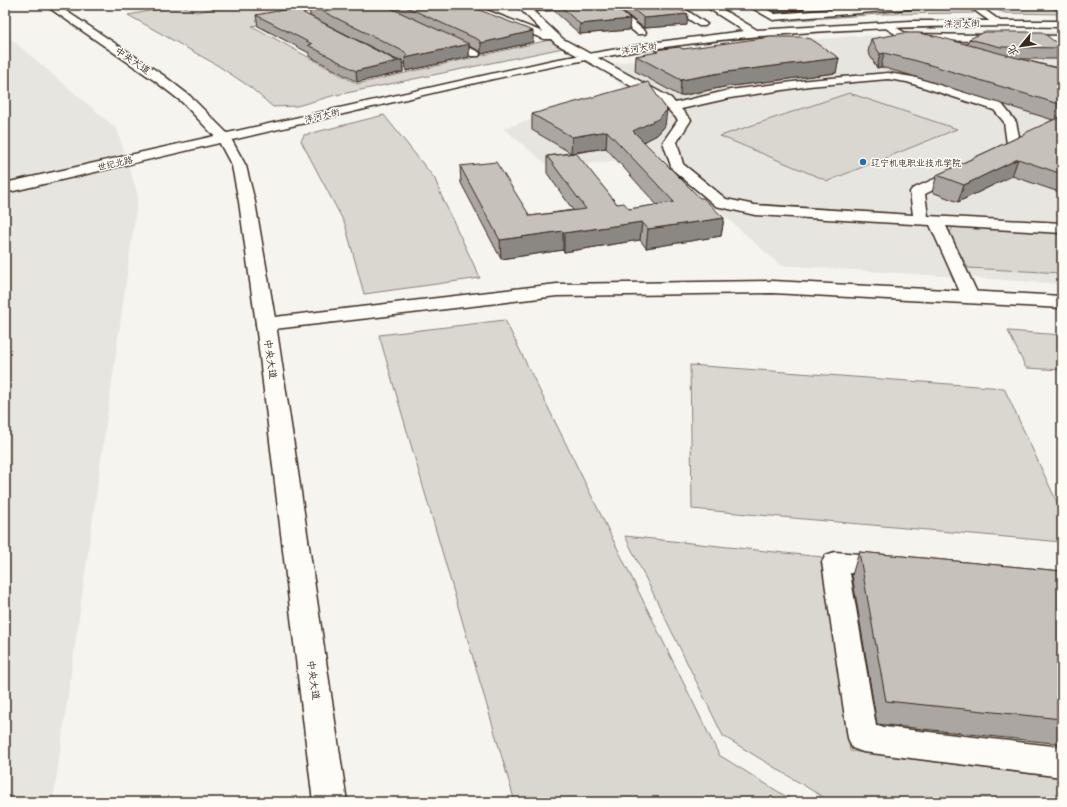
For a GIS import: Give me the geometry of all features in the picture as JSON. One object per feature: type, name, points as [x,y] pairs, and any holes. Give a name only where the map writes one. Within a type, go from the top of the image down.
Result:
[{"type":"street","name":"中央大道","points":[[50,5],[159,78],[196,109],[224,138],[239,166],[247,202],[266,324],[330,802]]},
{"type":"street","points":[[318,25],[290,11],[324,5]]},
{"type":"street","points":[[465,5],[559,41],[667,101],[685,120],[670,142],[677,166],[722,203],[755,210],[1062,228]]},
{"type":"street","points":[[523,7],[583,5]]},
{"type":"street","points":[[607,5],[641,32]]},
{"type":"street","points":[[673,5],[702,24]]},
{"type":"street","points":[[708,5],[754,33]]},
{"type":"street","points":[[726,5],[771,32]]},
{"type":"street","points":[[752,5],[772,17],[922,5]]},
{"type":"street","points":[[815,5],[829,12]]},
{"type":"street","points":[[972,5],[998,23]]},
{"type":"street","points":[[1055,5],[1062,5]]},
{"type":"street","points":[[523,7],[559,41]]},
{"type":"street","name":"洋河大街","points":[[224,138],[530,68],[588,56],[658,45],[754,33],[887,25],[998,23],[1062,24]]},
{"type":"street","points":[[887,25],[905,37],[945,49]]},
{"type":"street","points":[[433,34],[475,54]]},
{"type":"street","points":[[905,37],[1062,39]]},
{"type":"street","points":[[673,107],[730,94],[809,83],[888,76],[909,79],[998,107],[1010,122],[1014,146],[986,159]]},
{"type":"street","name":"世纪北路","points":[[5,188],[224,138]]},
{"type":"street","points":[[970,297],[928,221],[917,192],[972,166]]},
{"type":"street","points":[[266,324],[557,290],[772,287],[1062,302]]},
{"type":"street","points":[[906,568],[835,562],[863,738],[1062,762]]},
{"type":"shaded area","points":[[181,5],[196,12],[233,5],[303,5],[280,11],[292,18],[252,26],[357,84],[549,40],[563,45],[563,48],[332,96],[297,106],[273,107],[250,87],[217,65],[128,15]]},
{"type":"shaded area","points":[[936,6],[961,7],[974,13],[881,14],[783,21],[797,18]]},
{"type":"shaded area","points":[[998,6],[1062,8],[1062,14],[1005,13],[994,9]]},
{"type":"shaded area","name":"辽宁机电职业技术学院","points":[[1062,32],[1062,284],[780,265],[657,156],[551,168],[503,128],[631,92],[596,66],[742,46],[856,36]]},
{"type":"shaded area","points":[[5,34],[117,129],[138,196],[53,802],[5,802]]},
{"type":"shaded area","points":[[849,93],[957,129],[828,181],[720,136]]},
{"type":"shaded area","points":[[384,115],[435,179],[480,278],[364,294],[345,224],[301,141],[304,135]]},
{"type":"shaded area","points":[[953,227],[1062,232],[1062,273],[968,268],[949,234]]},
{"type":"shaded area","points":[[505,320],[719,755],[795,802],[515,802],[379,335]]},
{"type":"shaded area","points":[[1008,331],[1062,335],[1062,370],[1026,368]]},
{"type":"shaded area","points":[[690,365],[1004,388],[1062,513],[1062,542],[692,509]]},
{"type":"shaded area","points":[[625,536],[822,557],[850,751],[1062,778],[1062,802],[831,802],[723,736]]},
{"type":"building","points":[[310,5],[384,5],[469,44],[405,58],[407,55],[405,52]]},
{"type":"building","points":[[402,5],[467,5],[533,31],[481,43],[479,40]]},
{"type":"building","points":[[559,5],[612,5],[630,19],[580,24]]},
{"type":"building","points":[[628,5],[673,5],[688,14],[644,18]]},
{"type":"building","points":[[294,8],[395,60],[402,60],[356,71],[308,45],[312,44],[256,15]]},
{"type":"building","points":[[985,32],[1042,32],[1062,48],[1001,47],[969,39]]},
{"type":"building","points":[[904,33],[919,33],[939,37],[1062,69],[1062,105],[917,61],[884,53],[880,54],[871,39]]},
{"type":"building","points":[[771,37],[802,37],[811,39],[839,58],[726,72],[681,80],[636,56],[658,52],[655,50],[679,47],[683,49]]},
{"type":"building","points":[[648,82],[667,110],[658,119],[633,131],[700,198],[703,198],[724,218],[648,229],[642,222],[500,240],[460,166],[496,162],[530,216],[586,209],[547,156],[576,153],[617,204],[624,203],[629,209],[674,202],[607,131],[572,137],[532,114]]},
{"type":"building","points":[[1062,116],[1062,174],[1018,159],[964,185],[937,175],[1025,134]]},
{"type":"building","points":[[859,552],[1062,571],[1062,719],[886,701]]},
{"type":"place","name":"辽宁机电职业技术学院","points":[[863,162]]}]
